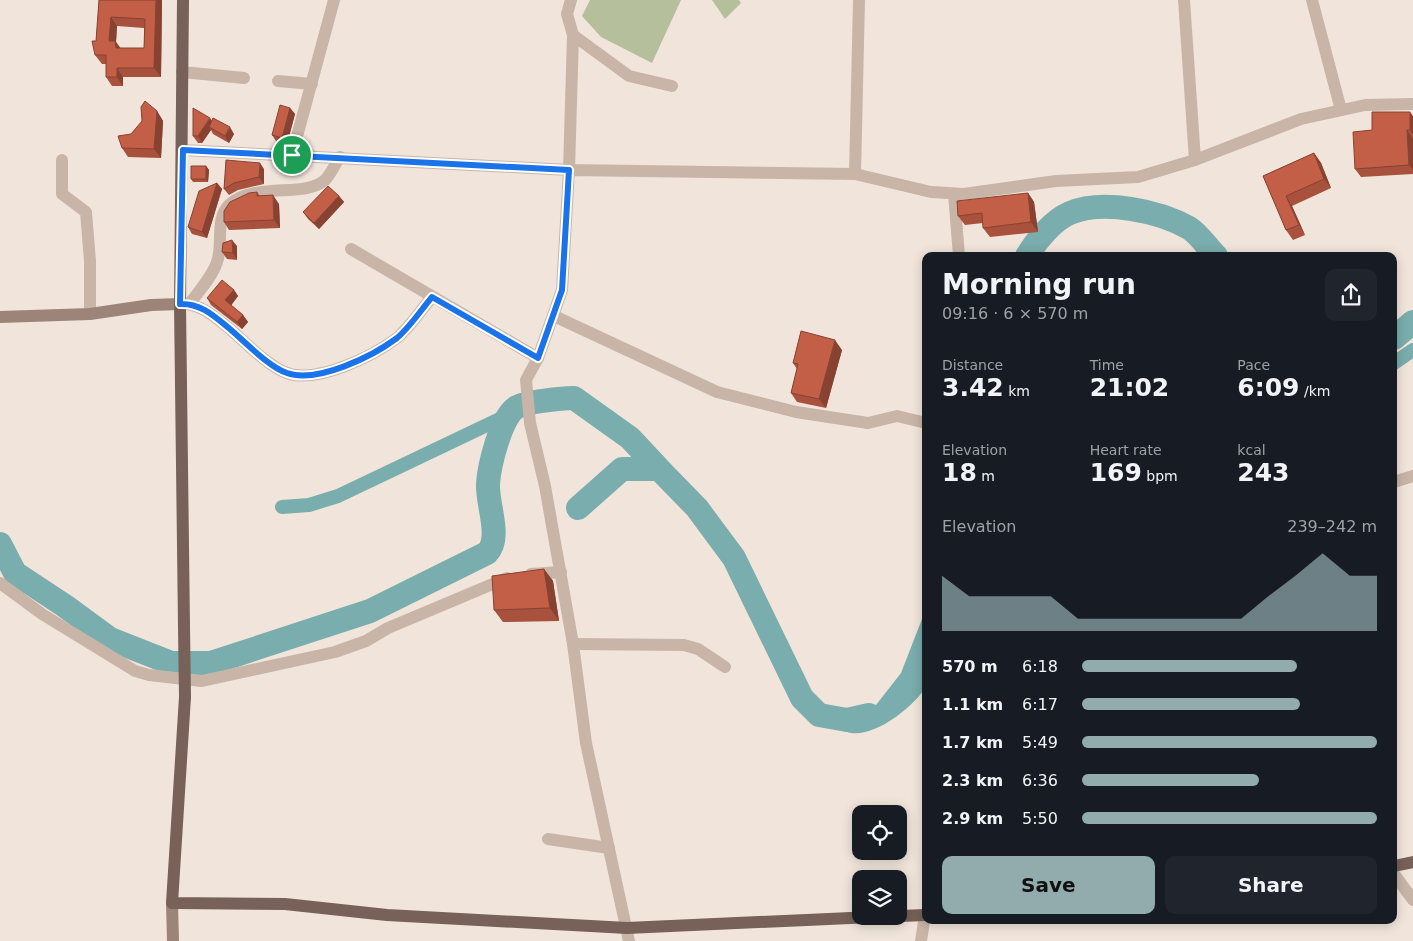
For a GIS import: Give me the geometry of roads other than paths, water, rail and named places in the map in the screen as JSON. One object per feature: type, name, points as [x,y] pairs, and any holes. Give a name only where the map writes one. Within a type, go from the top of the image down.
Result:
[{"type":"main road","points":[[172,941],[172,903],[185,697],[185,303],[182,0]]},
{"type":"main road","points":[[0,317],[90,314],[152,305],[185,303]]},
{"type":"main road","points":[[1397,865],[1413,862]]},
{"type":"main road","points":[[172,903],[285,904],[386,915],[627,928],[852,918]]},
{"type":"main road","points":[[907,916],[922,915]]},
{"type":"street","points":[[292,155],[334,0]]},
{"type":"street","points":[[571,0],[567,14],[573,34],[569,170],[562,290],[538,358],[526,380],[530,423],[545,486],[574,644],[586,743],[630,941]]},
{"type":"street","points":[[855,174],[859,0]]},
{"type":"street","points":[[1184,0],[1196,160]]},
{"type":"street","points":[[1312,0],[1340,110]]},
{"type":"street","points":[[573,34],[629,76],[672,86]]},
{"type":"street","points":[[182,72],[244,78]]},
{"type":"street","points":[[278,81],[312,84]]},
{"type":"street","points":[[183,150],[569,170],[855,174],[931,192],[964,194],[1056,181],[1138,177],[1196,160],[1301,120],[1365,105],[1413,104]]},
{"type":"street","points":[[340,158],[325,180],[308,187],[248,194],[231,203],[222,213],[218,261],[208,280],[185,303],[208,311],[273,365],[288,374],[312,374],[349,366],[397,337],[432,297]]},
{"type":"street","points":[[62,160],[62,194],[86,212],[90,261],[90,314]]},
{"type":"street","points":[[954,194],[959,252]]},
{"type":"street","points":[[351,249],[538,358]]},
{"type":"street","points":[[554,316],[717,392],[796,412],[868,424],[896,416],[922,422]]},
{"type":"street","points":[[1397,481],[1413,476]]},
{"type":"street","points":[[0,583],[42,614],[135,671],[149,675],[202,681],[335,652],[366,641],[388,628],[510,576],[561,572]]},
{"type":"street","points":[[574,644],[684,645],[698,648],[724,667]]},
{"type":"street","points":[[548,839],[610,848]]},
{"type":"street","points":[[1397,878],[1413,900]]},
{"type":"street","points":[[921,941],[924,924]]},
{"type":"water","points":[[922,619],[922,692],[920,695],[904,711],[872,730],[851,733],[832,726],[844,711],[876,705],[901,673]]},
{"type":"waterway","points":[[1030,252],[1045,232],[1064,216],[1083,209],[1098,207],[1114,207],[1147,212],[1177,222],[1193,231],[1213,252]]},
{"type":"waterway","points":[[1397,335],[1413,322]]},
{"type":"waterway","points":[[1397,361],[1413,350]]},
{"type":"waterway","points":[[0,544],[15,573],[110,639],[171,663],[211,663],[370,611],[487,553],[491,547],[494,530],[488,492],[491,466],[501,430],[511,412],[517,407],[536,402],[574,398],[630,438],[659,469]]},
{"type":"waterway","points":[[282,507],[309,505],[338,496],[508,415]]},
{"type":"waterway","points":[[578,508],[622,469],[659,469],[697,508],[734,558],[802,698],[819,715],[847,720],[869,715]]}]
